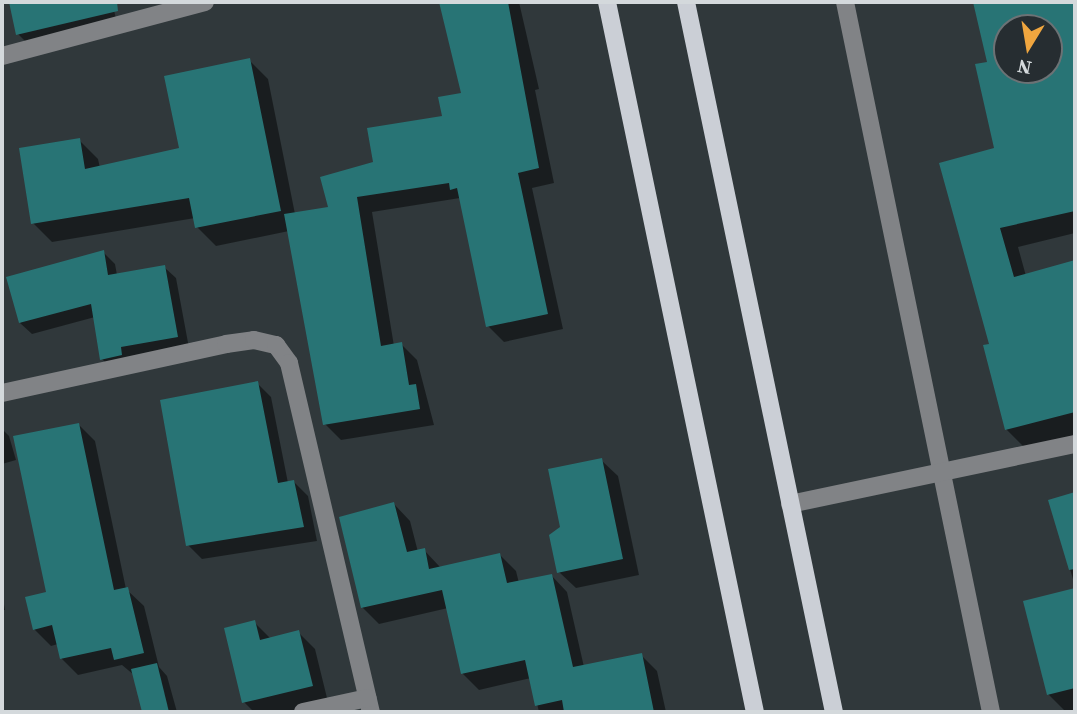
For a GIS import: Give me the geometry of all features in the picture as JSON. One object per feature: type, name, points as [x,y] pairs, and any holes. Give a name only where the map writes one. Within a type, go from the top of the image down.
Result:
[{"type":"main road","points":[[607,2],[755,712]]},
{"type":"main road","points":[[686,2],[834,712]]},
{"type":"street","points":[[2,56],[144,9],[205,2]]},
{"type":"street","points":[[845,2],[991,712]]},
{"type":"street","points":[[2,393],[226,344],[254,340],[276,345],[289,363],[370,705],[303,712]]},
{"type":"street","points":[[790,504],[1075,444]]},
{"type":"building","points":[[9,2],[117,2],[118,11],[16,35]]},
{"type":"building","points":[[439,2],[508,2],[539,168],[518,173],[548,314],[486,327],[457,188],[450,190],[449,183],[357,197],[381,346],[402,342],[409,385],[416,384],[420,409],[323,425],[284,214],[328,207],[320,177],[373,162],[367,128],[442,116],[438,97],[461,93]]},
{"type":"building","points":[[973,2],[1075,2],[1075,211],[1000,228],[1014,277],[1075,260],[1075,412],[1005,430],[983,345],[989,344],[939,163],[994,148],[975,64],[987,62]]},
{"type":"building","points":[[250,58],[281,211],[195,228],[189,198],[31,224],[19,148],[80,138],[85,169],[179,148],[164,76]]},
{"type":"building","points":[[104,250],[108,275],[165,265],[178,337],[121,347],[122,355],[100,360],[91,304],[19,323],[6,277]]},
{"type":"building","points":[[258,381],[278,483],[294,480],[304,527],[186,546],[160,400]]},
{"type":"building","points":[[79,423],[114,590],[128,587],[144,653],[114,660],[111,648],[60,659],[52,625],[33,630],[25,597],[46,592],[13,436]]},
{"type":"building","points":[[602,458],[623,559],[557,573],[549,535],[560,527],[548,469]]},
{"type":"building","points":[[1075,492],[1075,569],[1069,570],[1048,500]]},
{"type":"building","points":[[394,502],[407,552],[425,548],[429,569],[500,553],[507,583],[552,574],[573,667],[642,653],[654,712],[564,712],[562,700],[535,706],[525,660],[461,674],[442,590],[361,608],[339,517]]},
{"type":"building","points":[[1075,588],[1075,688],[1047,695],[1023,601]]},
{"type":"building","points":[[255,620],[260,640],[299,630],[313,686],[242,703],[224,628]]},
{"type":"building","points":[[157,663],[169,712],[142,712],[131,669]]}]
